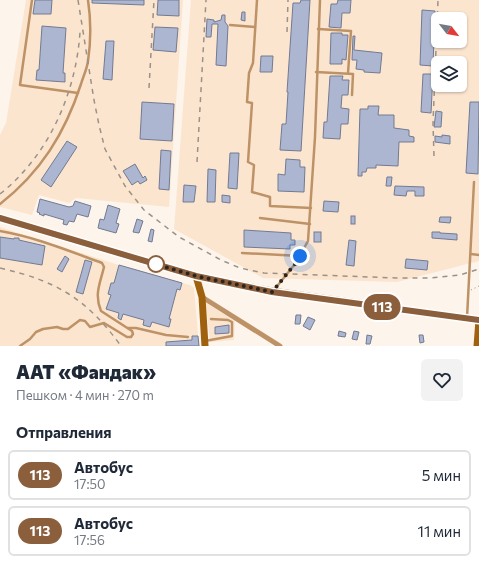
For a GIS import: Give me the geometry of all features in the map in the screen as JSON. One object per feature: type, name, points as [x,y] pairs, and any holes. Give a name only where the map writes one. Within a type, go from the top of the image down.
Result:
[{"type":"main road","points":[[0,218],[196,276],[272,292],[479,320],[477,346]]},
{"type":"main road","points":[[196,276],[202,297],[205,343]]},
{"type":"street","points":[[202,297],[280,346]]},
{"type":"lane","points":[[32,0],[20,85],[78,93]]},
{"type":"lane","points":[[0,204],[10,196],[43,162],[59,136],[73,108],[88,62],[91,22],[88,0]]},
{"type":"lane","points":[[257,0],[253,63],[249,73],[247,102],[252,103],[248,162],[254,165],[252,192],[270,197],[270,206],[311,208]]},
{"type":"lane","points":[[272,292],[295,264],[308,241],[311,208],[320,0]]},
{"type":"lane","points":[[230,25],[255,27]]},
{"type":"lane","points":[[318,29],[351,31],[348,73]]},
{"type":"lane","points":[[316,72],[353,74],[352,96]]},
{"type":"lane","points":[[467,318],[474,182]]},
{"type":"lane","points":[[260,218],[310,224]]},
{"type":"lane","points":[[0,231],[17,234],[43,242],[102,264],[104,267],[96,297],[101,311],[132,331],[133,334],[131,337],[127,336],[104,323],[90,327],[85,321],[80,320],[68,329],[57,327],[43,329],[36,332],[30,339],[20,346]]},
{"type":"lane","points":[[242,253],[300,256]]},
{"type":"lane","points":[[471,254],[479,255]]},
{"type":"lane","points":[[205,343],[232,336],[232,322],[228,320],[212,319]]},
{"type":"lane","points":[[127,328],[136,328],[166,335],[188,337]]},
{"type":"path","points":[[469,292],[479,286]]},
{"type":"shaded area","points":[[26,0],[183,0],[169,207],[76,198],[69,203],[39,195],[32,215],[0,207],[0,135],[6,123]]},
{"type":"shaded area","points":[[191,0],[479,0],[479,261],[397,282],[263,278],[174,229]]},
{"type":"shaded area","points":[[0,227],[119,265],[190,285],[194,288],[199,346],[0,346]]},
{"type":"shaded area","points":[[206,303],[235,321],[234,340],[210,342]]},
{"type":"building","points":[[35,0],[52,0],[51,14],[33,14]]},
{"type":"building","points":[[92,0],[144,0],[144,5],[92,3]]},
{"type":"building","points":[[158,0],[179,0],[179,16],[157,15]]},
{"type":"building","points":[[301,0],[310,0],[301,151],[280,150],[282,124],[286,124],[293,3],[300,3]]},
{"type":"building","points":[[338,0],[351,0],[350,13],[342,13],[341,28],[329,27],[331,4],[337,4]]},
{"type":"building","points":[[422,10],[435,11],[431,12],[431,48],[434,48],[433,56],[431,56],[431,66],[420,65]]},
{"type":"building","points":[[242,12],[245,12],[245,21],[241,20]]},
{"type":"building","points":[[222,15],[225,15],[225,22],[228,26],[226,66],[216,65],[218,24],[212,24],[211,37],[206,37],[207,19],[214,20],[214,22],[221,20]]},
{"type":"building","points":[[42,26],[66,28],[63,73],[65,73],[65,82],[36,80],[37,70],[39,70]]},
{"type":"building","points":[[155,27],[178,28],[176,52],[153,50]]},
{"type":"building","points":[[331,33],[342,33],[342,35],[348,35],[346,60],[342,59],[342,64],[330,64]]},
{"type":"building","points":[[353,36],[355,36],[354,50],[382,53],[380,73],[364,72],[364,70],[356,69],[357,60],[352,60]]},
{"type":"building","points":[[106,41],[114,41],[112,80],[103,79]]},
{"type":"building","points":[[261,56],[273,56],[272,72],[260,72]]},
{"type":"building","points":[[423,74],[431,74],[431,113],[421,112]]},
{"type":"building","points":[[330,76],[343,76],[342,80],[349,80],[348,95],[342,95],[341,108],[349,109],[348,124],[341,124],[340,139],[323,138],[324,122],[327,122]]},
{"type":"building","points":[[142,102],[174,104],[172,141],[140,139]]},
{"type":"building","points":[[470,102],[479,102],[478,174],[466,173]]},
{"type":"building","points":[[368,106],[379,106],[378,115],[394,115],[394,128],[409,130],[409,136],[414,137],[414,142],[399,142],[398,166],[376,165],[376,168],[367,168],[366,172],[362,172],[362,176],[358,176],[360,109],[368,109]]},
{"type":"building","points":[[436,111],[442,112],[441,127],[434,127]]},
{"type":"building","points":[[442,135],[450,136],[450,144],[435,142],[435,136],[442,137]]},
{"type":"building","points":[[67,141],[77,147],[51,187],[41,180]]},
{"type":"building","points":[[161,150],[171,151],[169,190],[159,189]]},
{"type":"building","points":[[230,153],[239,153],[237,189],[228,188]]},
{"type":"building","points":[[286,159],[300,160],[300,167],[305,167],[304,192],[278,191],[278,174],[285,175]]},
{"type":"building","points":[[135,164],[143,178],[145,176],[147,180],[140,184],[138,181],[132,185],[123,171]]},
{"type":"building","points":[[208,169],[216,170],[215,202],[207,202]]},
{"type":"building","points":[[387,177],[392,177],[391,186],[386,186]]},
{"type":"building","points":[[184,185],[196,186],[194,202],[183,202]]},
{"type":"building","points":[[395,186],[424,187],[424,196],[415,196],[415,191],[407,191],[406,196],[394,195]]},
{"type":"building","points":[[222,195],[230,196],[230,203],[222,202]]},
{"type":"building","points":[[40,199],[69,207],[73,206],[75,201],[91,206],[88,217],[77,214],[74,222],[69,221],[67,225],[63,224],[64,220],[39,214],[40,213],[37,212]]},
{"type":"building","points":[[324,201],[339,202],[338,212],[323,211]]},
{"type":"building","points":[[108,205],[120,209],[116,223],[119,224],[116,233],[98,228],[100,219],[104,220]]},
{"type":"building","points":[[351,216],[355,216],[355,224],[351,224]]},
{"type":"building","points":[[440,217],[451,217],[450,223],[439,222]]},
{"type":"building","points":[[137,219],[143,221],[139,233],[133,232]]},
{"type":"building","points":[[151,229],[154,230],[152,242],[148,241]]},
{"type":"building","points":[[244,230],[291,233],[291,240],[295,240],[295,245],[290,245],[290,249],[244,247]]},
{"type":"building","points":[[314,232],[321,232],[321,242],[314,242]]},
{"type":"building","points":[[432,232],[457,234],[457,240],[432,238]]},
{"type":"building","points":[[0,237],[14,239],[19,238],[19,240],[45,246],[42,265],[0,258]]},
{"type":"building","points":[[349,240],[356,241],[354,266],[346,265]]},
{"type":"building","points":[[65,256],[69,259],[62,272],[57,269]]},
{"type":"building","points":[[406,259],[428,261],[427,270],[405,268]]},
{"type":"building","points":[[85,260],[92,262],[83,294],[76,292]]},
{"type":"building","points":[[119,265],[182,283],[180,290],[177,289],[169,319],[171,319],[169,327],[152,322],[150,327],[143,325],[144,320],[123,314],[121,320],[118,318],[119,313],[106,309],[111,295],[108,294],[111,283],[114,283]]},
{"type":"building","points":[[296,315],[301,315],[300,324],[295,324]]},
{"type":"building","points":[[308,317],[315,320],[310,330],[303,326]]},
{"type":"building","points":[[229,325],[229,333],[215,334],[215,327]]},
{"type":"building","points":[[339,331],[346,333],[345,337],[338,336]]},
{"type":"building","points":[[354,331],[359,332],[357,340],[352,339]]},
{"type":"building","points":[[367,335],[372,336],[370,344],[366,344]]},
{"type":"building","points":[[419,335],[423,335],[424,342],[420,343]]},
{"type":"building","points":[[192,336],[198,336],[199,346],[166,346],[166,342],[192,340]]},
{"type":"railway","points":[[78,0],[94,100],[105,149],[125,186],[144,210],[179,237],[221,260],[240,268],[264,273],[430,278],[460,275],[479,269]]},
{"type":"railway","points":[[149,88],[154,0]]},
{"type":"railway","points":[[197,162],[206,0]]},
{"type":"railway","points":[[287,32],[288,0]]},
{"type":"railway","points":[[434,156],[433,123],[438,0]]},
{"type":"railway","points":[[0,194],[33,161],[46,142],[57,121],[73,78],[80,32]]},
{"type":"railway","points":[[0,268],[38,279],[69,294],[96,316],[121,346]]},
{"type":"bus line","name":"113","points":[[0,218],[196,276],[272,292],[479,320]]},
{"type":"route","points":[[156,264],[151,263],[196,276],[272,292],[300,256]]}]
